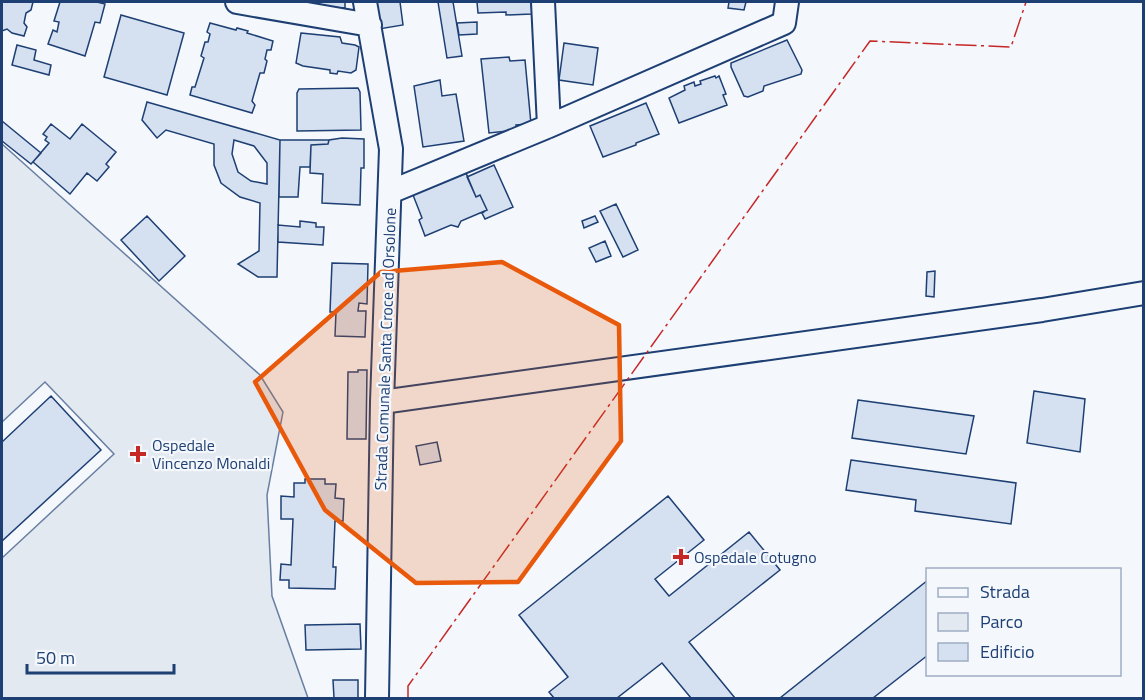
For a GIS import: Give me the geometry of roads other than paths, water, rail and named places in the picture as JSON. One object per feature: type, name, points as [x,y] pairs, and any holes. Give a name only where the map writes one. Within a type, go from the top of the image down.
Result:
[{"type":"street","points":[[237,2],[370,25]]},
{"type":"street","name":"Strada Comunale Santa Croce ad Orsolone","points":[[365,2],[391,149],[382,402],[377,699]]},
{"type":"street","points":[[543,2],[549,126]]},
{"type":"street","points":[[390,192],[549,126],[784,23],[787,2]]},
{"type":"street","points":[[382,402],[1042,310],[1143,293]]},
{"type":"place","name":"Ospedale Vincenzo Monaldi","points":[[138,454]]},
{"type":"place","name":"Ospedale Cotugno","points":[[681,557]]}]
